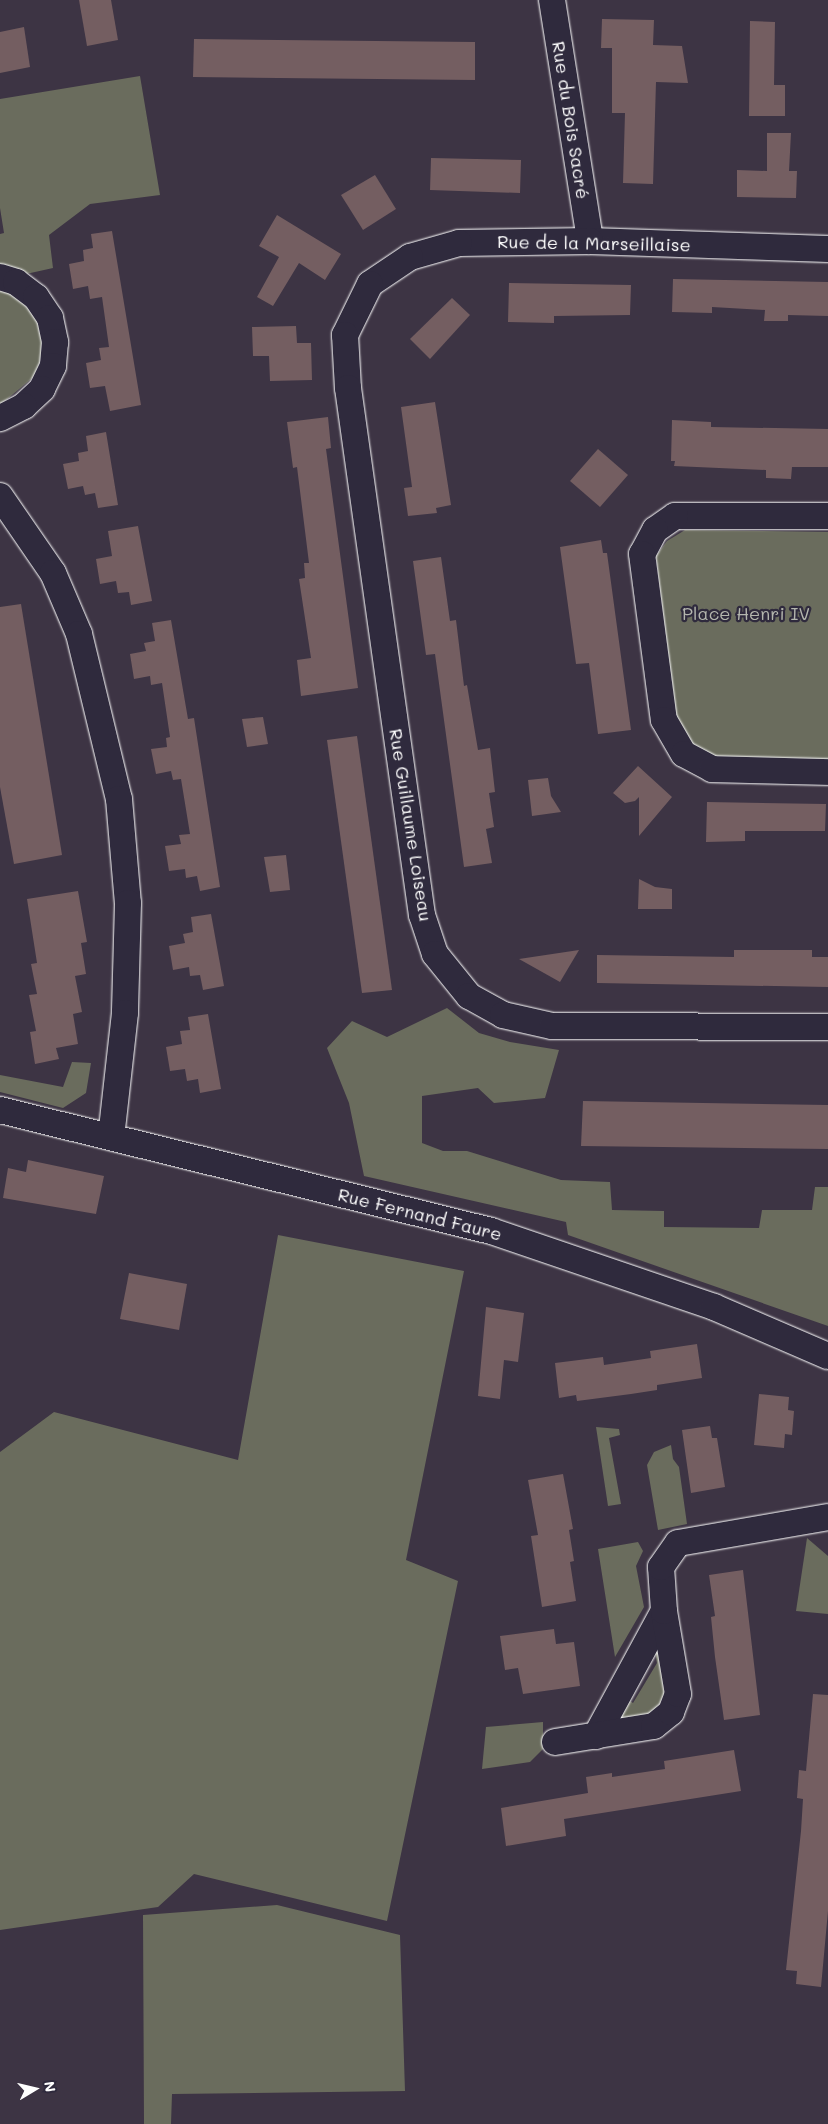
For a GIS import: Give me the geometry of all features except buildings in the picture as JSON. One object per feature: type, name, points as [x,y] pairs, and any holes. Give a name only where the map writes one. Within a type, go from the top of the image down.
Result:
[{"type":"street","name":"Rue du Bois Sacré","points":[[552,0],[590,240]]},
{"type":"street","name":"Rue de la Marseillaise","points":[[370,284],[410,258],[459,243],[590,240],[828,249]]},
{"type":"street","points":[[0,277],[16,282],[36,297],[50,318],[55,342],[53,366],[42,389],[24,406],[0,418]]},
{"type":"street","name":"Rue Guillaume Loiseau","points":[[370,284],[345,335],[348,388],[422,915],[435,954],[469,996],[503,1015],[552,1026],[828,1027]]},
{"type":"street","points":[[0,496],[53,573],[79,634],[119,799],[128,903],[125,1012],[111,1137]]},
{"type":"street","points":[[828,516],[675,516],[655,530],[642,554],[664,720],[684,754],[712,769],[828,772]]},
{"type":"street","name":"Rue Fernand Faure","points":[[0,1110],[492,1231],[714,1308],[828,1356]]},
{"type":"street","points":[[555,1742],[654,1726],[671,1712],[678,1694],[664,1610],[661,1567],[678,1543],[828,1518]]},
{"type":"street","points":[[596,1736],[664,1610]]},
{"type":"green space","points":[[140,76],[160,195],[90,204],[49,235],[53,268],[26,274],[0,265],[0,234],[4,233],[0,208],[0,99]]},
{"type":"green space","points":[[0,285],[32,306],[45,344],[36,375],[0,405]]},
{"type":"green space","name":"Place Henri IV","points":[[685,530],[828,532],[828,760],[710,759],[690,750],[676,726],[656,556],[667,541]]},
{"type":"green space","points":[[447,1008],[479,1033],[510,1042],[559,1050],[545,1098],[494,1103],[478,1088],[422,1096],[422,1143],[443,1151],[467,1151],[561,1180],[610,1182],[612,1210],[664,1211],[664,1227],[759,1228],[762,1210],[812,1210],[815,1187],[828,1187],[828,1326],[568,1235],[566,1222],[364,1176],[349,1103],[327,1048],[352,1021],[387,1037]]},
{"type":"green space","points":[[72,1062],[91,1063],[86,1093],[63,1108],[0,1092],[0,1075],[63,1087]]},
{"type":"green space","points":[[278,1235],[464,1271],[406,1560],[458,1581],[387,1921],[194,1874],[158,1907],[0,1930],[0,1452],[54,1412],[238,1460]]},
{"type":"green space","points":[[596,1427],[619,1429],[620,1435],[609,1438],[621,1504],[608,1506]]},
{"type":"green space","points":[[671,1445],[673,1459],[679,1467],[687,1524],[658,1530],[647,1465],[654,1452]]},
{"type":"green space","points":[[807,1538],[828,1556],[828,1614],[796,1611]]},
{"type":"green space","points":[[638,1542],[643,1551],[636,1566],[644,1607],[615,1657],[598,1549]]},
{"type":"green space","points":[[660,1635],[670,1694],[654,1719],[619,1720],[622,1696],[633,1703],[657,1663],[654,1646]]},
{"type":"green space","points":[[543,1722],[543,1749],[530,1762],[482,1769],[486,1727]]},
{"type":"green space","points":[[277,1905],[400,1935],[405,2091],[172,2094],[171,2124],[144,2124],[143,1915]]}]
